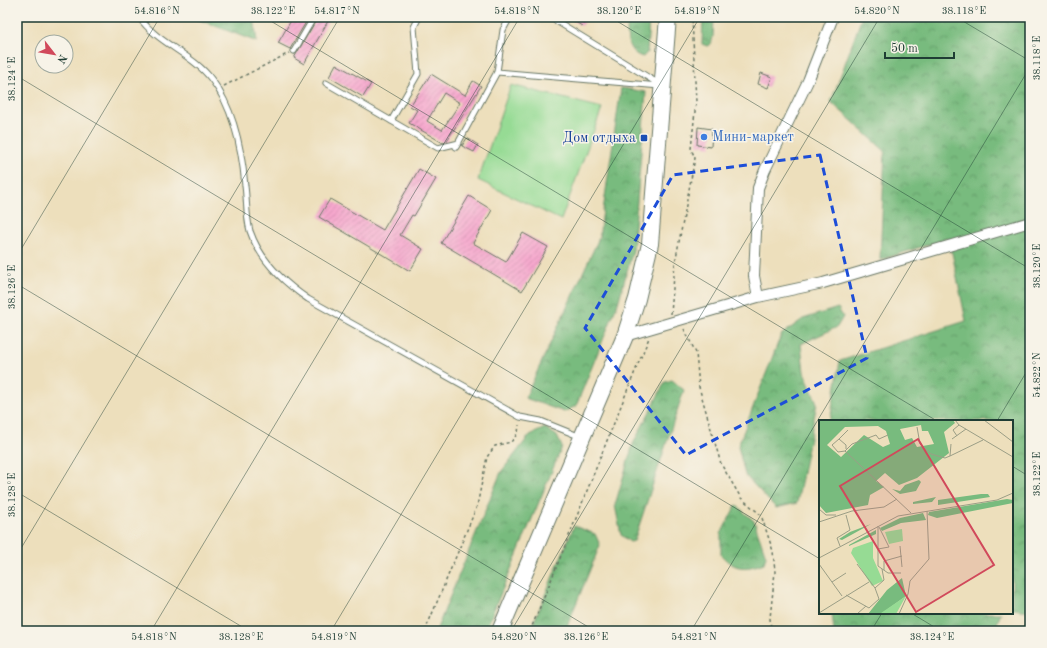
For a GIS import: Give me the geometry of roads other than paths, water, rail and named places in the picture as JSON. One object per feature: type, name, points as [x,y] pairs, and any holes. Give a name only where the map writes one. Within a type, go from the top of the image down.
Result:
[{"type":"main road","points":[[500,631],[625,336],[637,299],[650,244],[664,86],[668,17]]},
{"type":"street","points":[[758,297],[754,276],[758,188],[808,81],[833,17]]},
{"type":"street","points":[[625,336],[758,297],[823,283],[1030,222]]},
{"type":"lane","points":[[139,17],[153,34],[197,66],[212,79],[232,122],[241,152],[250,230],[261,254],[292,288],[308,299],[520,417],[541,421],[582,437]]},
{"type":"lane","points":[[294,51],[314,17]]},
{"type":"lane","points":[[391,121],[418,74],[414,27],[419,17]]},
{"type":"lane","points":[[326,83],[438,148],[457,145],[497,72],[503,30],[510,17]]},
{"type":"lane","points":[[550,17],[664,86]]},
{"type":"lane","points":[[497,72],[664,86]]},
{"type":"place","name":"Мини-маркет","points":[[704,137]]},
{"type":"place","name":"Дом отдыха","points":[[644,138]]}]
